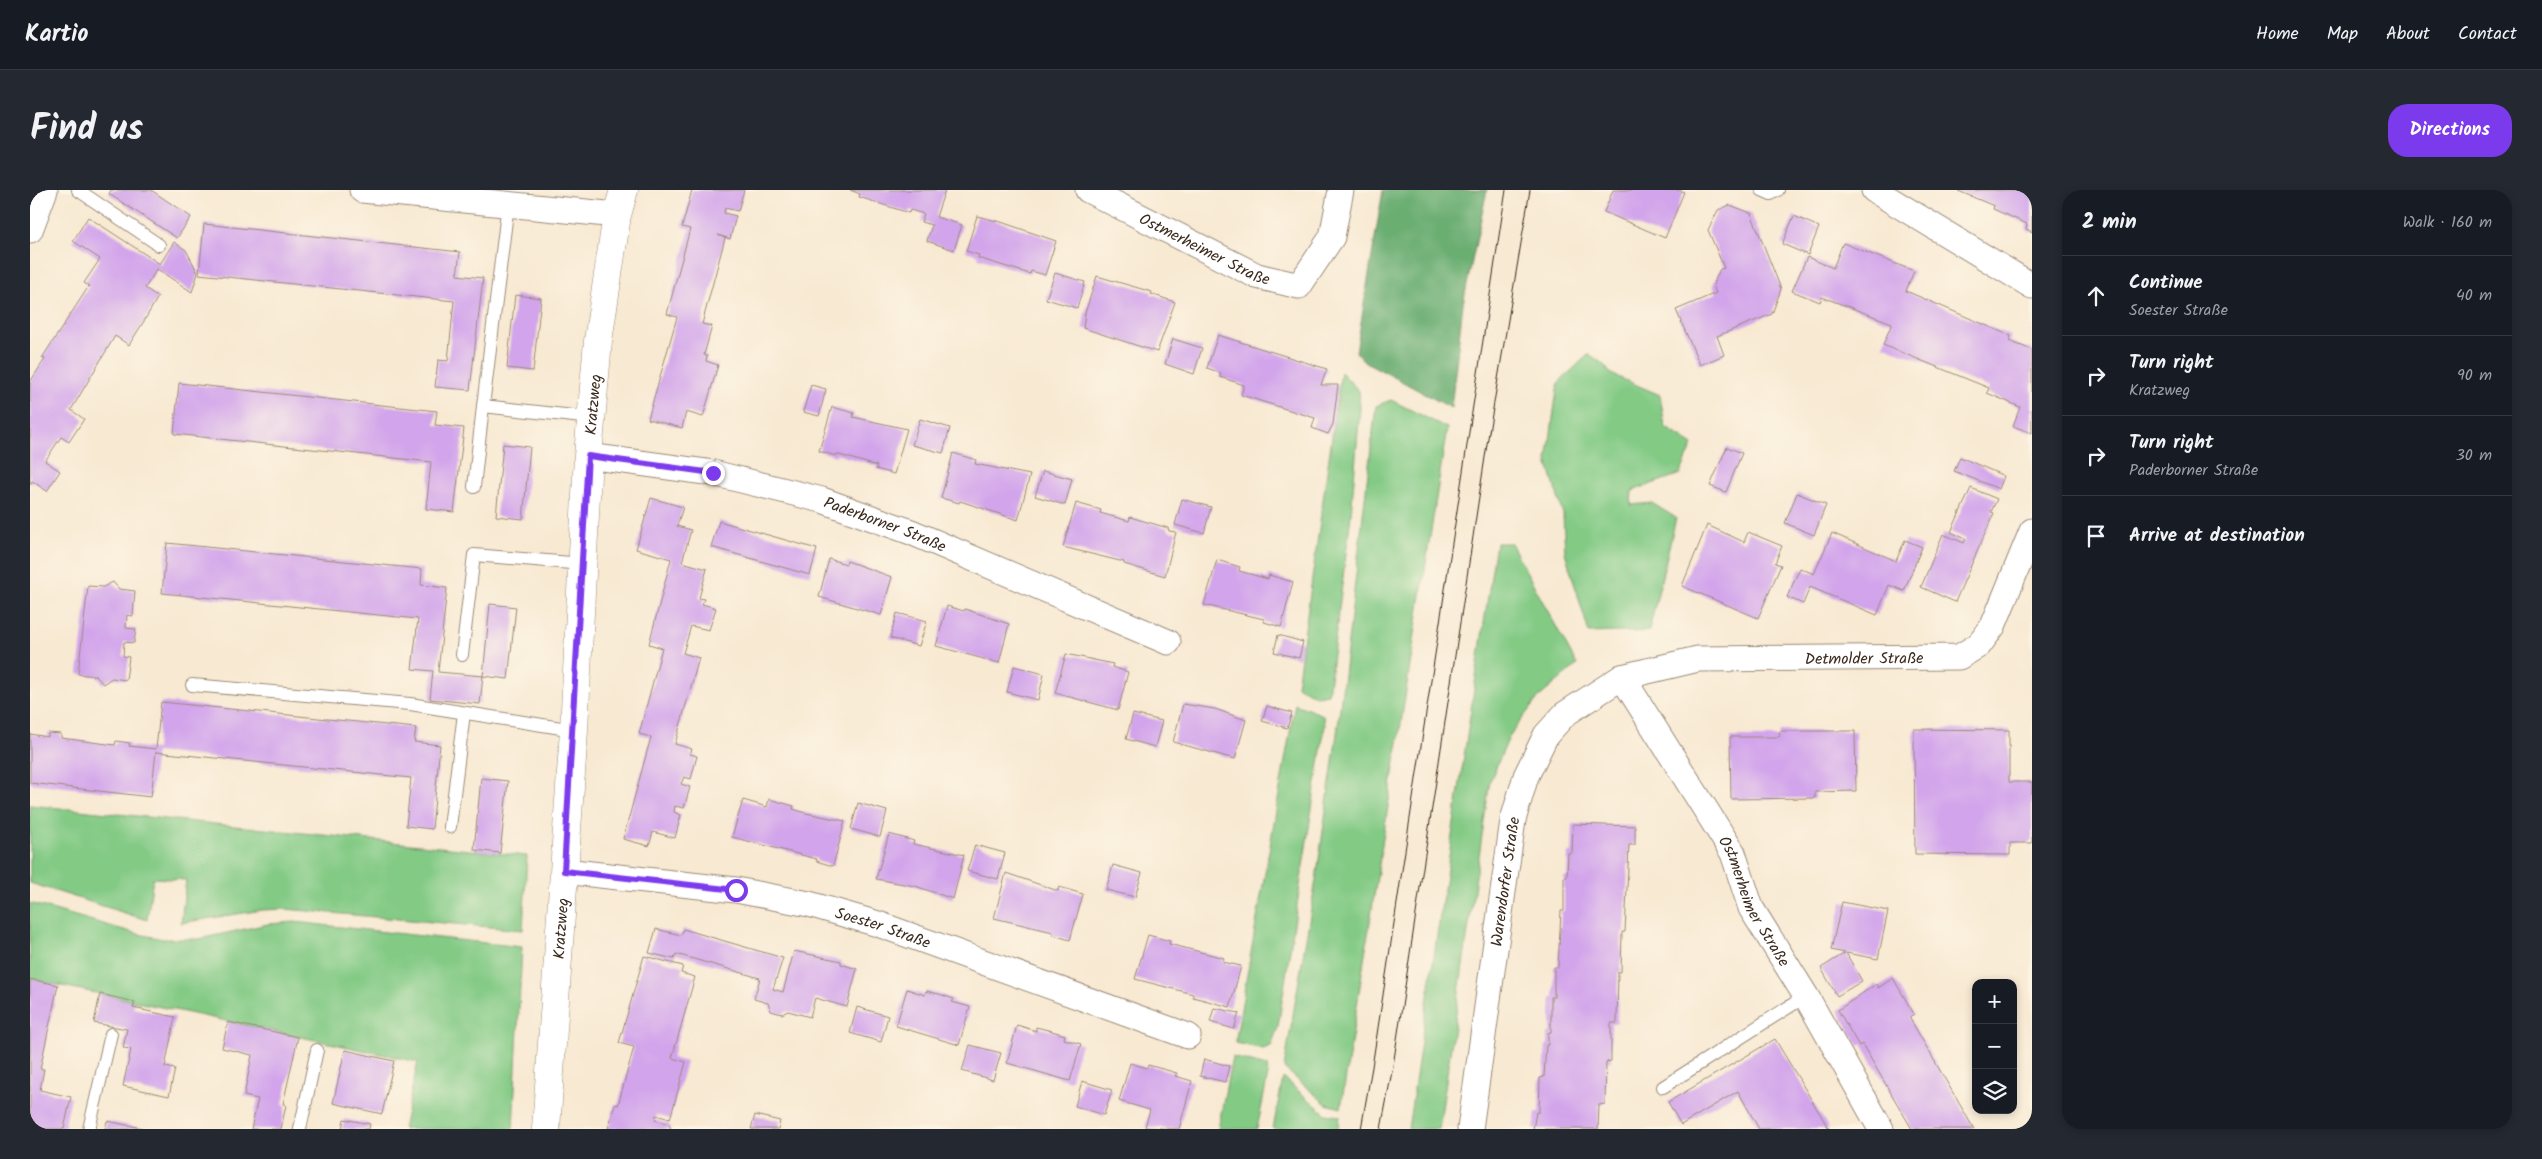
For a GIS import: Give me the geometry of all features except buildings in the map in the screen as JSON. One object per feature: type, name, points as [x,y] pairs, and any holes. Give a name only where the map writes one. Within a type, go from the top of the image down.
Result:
[{"type":"street","points":[[30,230],[45,190]]},
{"type":"street","points":[[362,190],[403,192],[508,204],[620,203]]},
{"type":"street","name":"Ostmerheimer Straße","points":[[1088,190],[1257,276],[1299,286],[1332,237],[1341,190]]},
{"type":"street","points":[[1874,190],[2032,286]]},
{"type":"street","name":"Kratzweg","points":[[546,1129],[574,730],[588,456],[598,341],[620,203]]},
{"type":"street","name":"Paderborner Straße","points":[[588,456],[713,473],[822,500],[911,532],[1168,642]]},
{"type":"street","name":"Detmolder Straße","points":[[1622,677],[1698,659],[1959,657],[1979,645],[1993,626],[2032,531]]},
{"type":"street","name":"Ostmerheimer Straße","points":[[1622,677],[1733,853],[1751,908],[1806,996],[1881,1129]]},
{"type":"street","name":"Warendorfer Straße","points":[[1470,1129],[1513,820],[1526,776],[1546,735],[1565,714],[1622,677]]},
{"type":"street","name":"Soester Straße","points":[[564,871],[736,890],[809,904],[878,924],[1188,1036]]},
{"type":"lane","points":[[78,190],[159,245]]},
{"type":"lane","points":[[1762,190],[1771,194],[1778,190]]},
{"type":"lane","points":[[474,487],[508,204]]},
{"type":"lane","points":[[483,406],[592,418]]},
{"type":"lane","points":[[462,655],[474,555],[583,564]]},
{"type":"lane","points":[[192,685],[410,704],[574,730]]},
{"type":"lane","points":[[450,828],[464,712]]},
{"type":"lane","points":[[1663,1087],[1806,996]]},
{"type":"lane","points":[[89,1129],[111,1034]]},
{"type":"lane","points":[[300,1129],[317,1050]]},
{"type":"green space","points":[[1383,190],[1487,190],[1463,304],[1451,408],[1364,361],[1356,352]]},
{"type":"green space","points":[[1589,354],[1603,364],[1611,374],[1660,395],[1665,427],[1693,445],[1680,474],[1632,491],[1631,505],[1652,503],[1676,518],[1649,631],[1589,633],[1565,552],[1563,514],[1547,461],[1558,383]]},
{"type":"green space","points":[[1341,372],[1359,391],[1360,408],[1351,515],[1328,694],[1316,696],[1297,686]]},
{"type":"green space","points":[[1391,400],[1447,428],[1341,1108],[1326,1104],[1284,1068],[1316,880],[1337,734],[1376,406]]},
{"type":"green space","points":[[1496,543],[1511,543],[1577,665],[1538,698],[1510,735],[1490,781],[1439,1129],[1408,1129]]},
{"type":"green space","points":[[1295,704],[1323,715],[1325,725],[1278,1027],[1271,1046],[1263,1049],[1235,1043]]},
{"type":"green space","points":[[30,805],[527,856],[523,930],[285,909],[262,910],[181,923],[186,880],[153,878],[147,920],[30,883]]},
{"type":"green space","points":[[30,903],[138,934],[163,939],[199,939],[268,924],[295,922],[522,947],[513,1129],[403,1129],[418,1062],[30,979]]},
{"type":"green space","points":[[1232,1057],[1267,1066],[1268,1075],[1257,1129],[1218,1129]]},
{"type":"green space","points":[[1283,1078],[1326,1114],[1340,1116],[1338,1129],[1273,1129]]},
{"type":"tram line","points":[[1361,1129],[1506,190]]},
{"type":"tram line","points":[[1381,1129],[1393,1066],[1487,444],[1530,190]]},
{"type":"route","points":[[713,473],[588,456],[574,730],[564,871],[736,890]]}]
